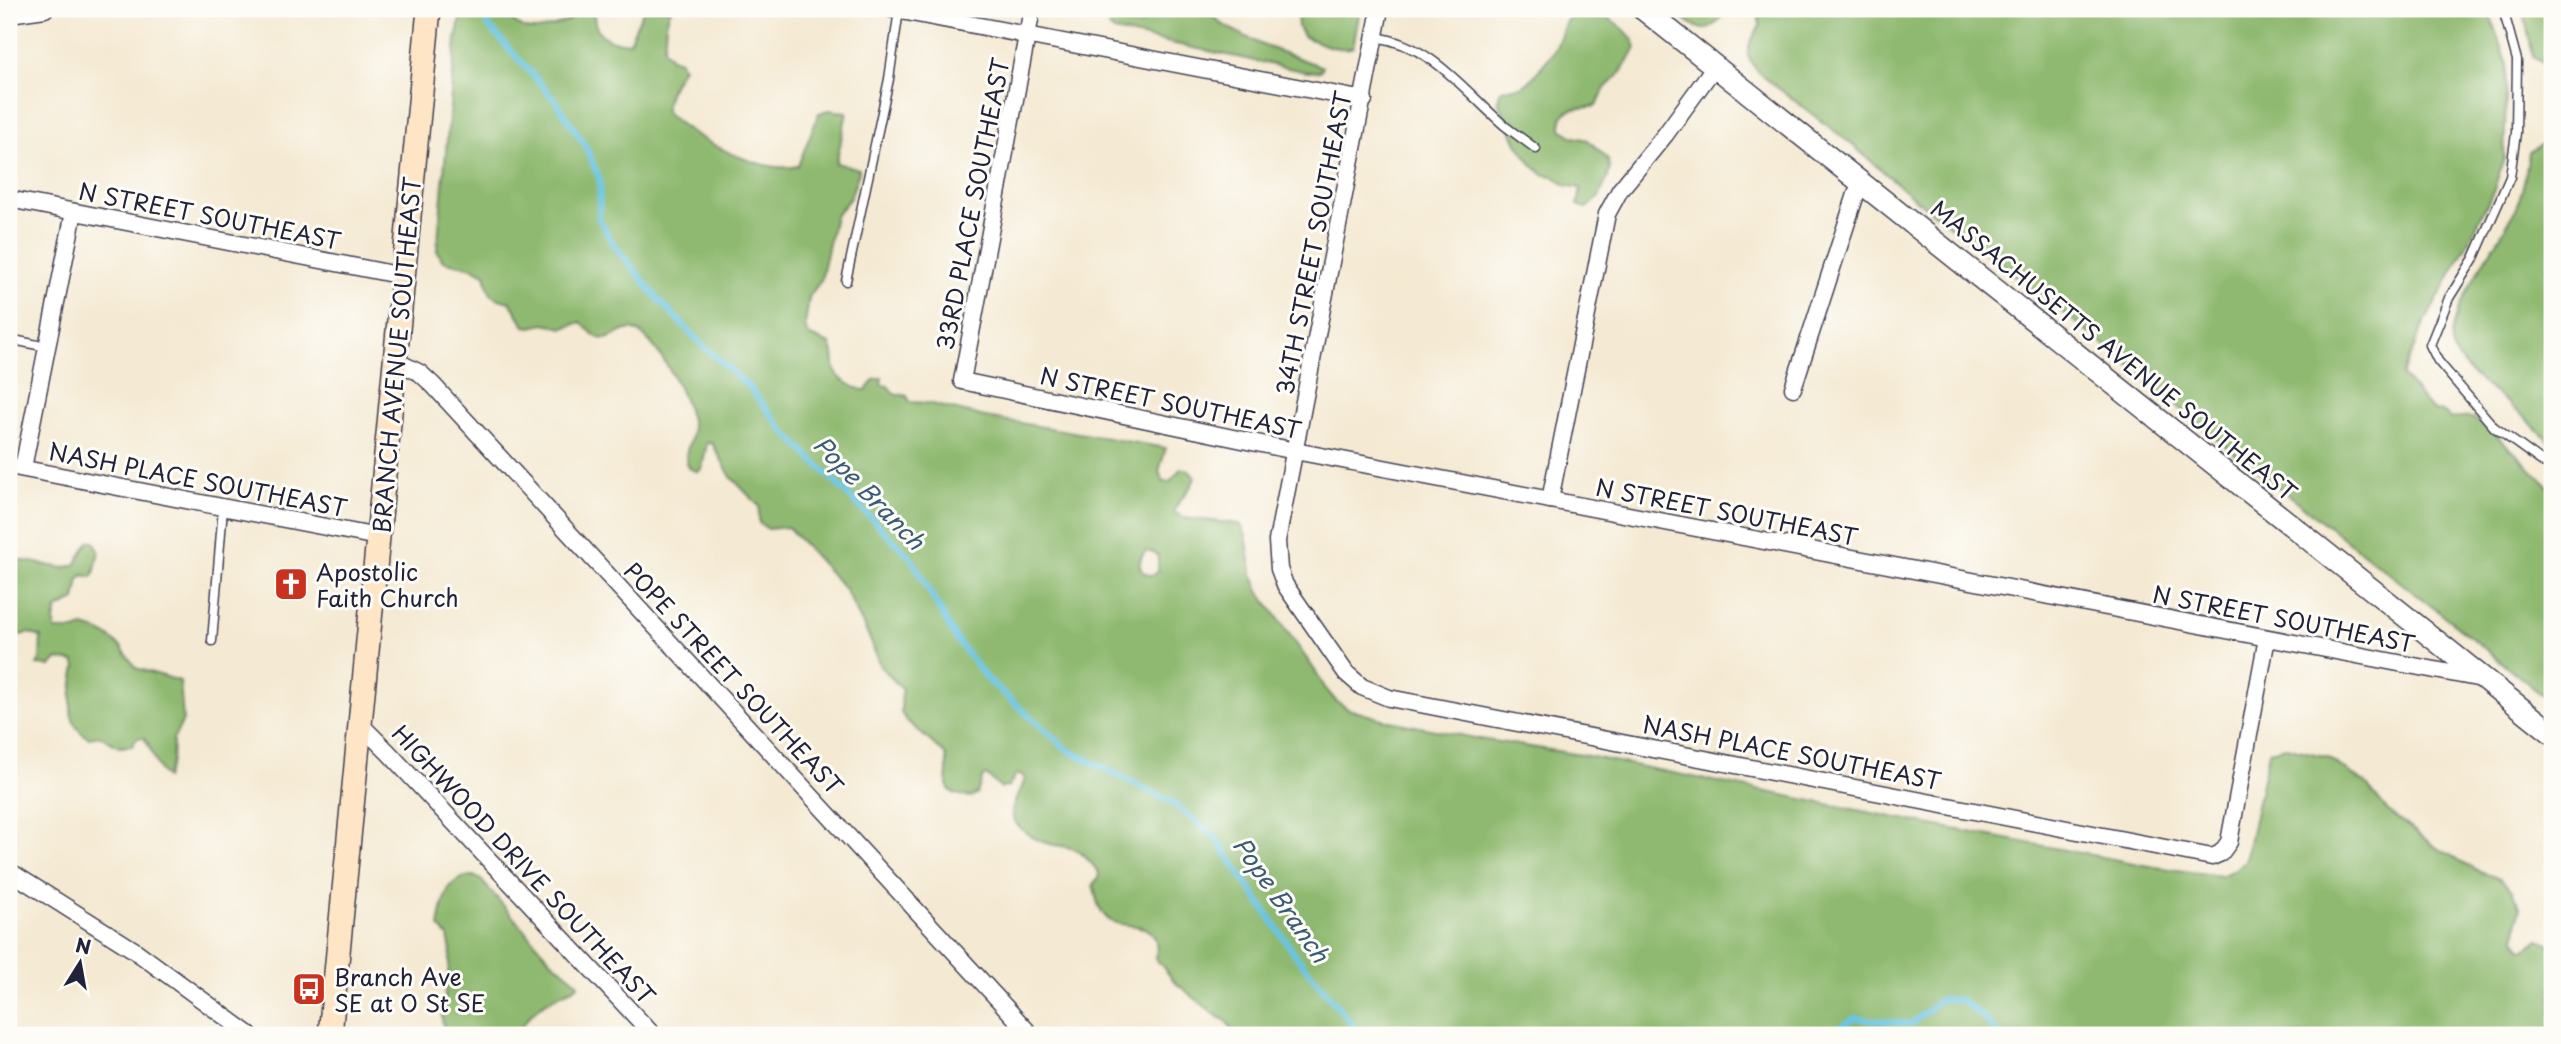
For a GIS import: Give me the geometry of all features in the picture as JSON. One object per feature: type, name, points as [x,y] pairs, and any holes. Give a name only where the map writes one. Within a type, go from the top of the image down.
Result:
[{"type":"main road","name":"BRANCH AVENUE SOUTHEAST","points":[[330,1035],[429,9]]},
{"type":"street","points":[[9,14],[45,9]]},
{"type":"street","points":[[895,9],[1364,100]]},
{"type":"street","name":"33RD PLACE SOUTHEAST","points":[[962,381],[1032,9]]},
{"type":"street","name":"34TH STREET SOUTHEAST","points":[[1346,673],[1291,597],[1279,569],[1278,532],[1380,9]]},
{"type":"street","name":"MASSACHUSETTS AVENUE SOUTHEAST","points":[[1643,9],[2552,733]]},
{"type":"street","points":[[1550,500],[1607,214],[1620,190],[1665,135],[1715,66]]},
{"type":"street","points":[[1793,388],[1860,182]]},
{"type":"street","name":"N STREET SOUTHEAST","points":[[9,199],[403,276]]},
{"type":"street","points":[[16,467],[47,347],[74,212]]},
{"type":"street","name":"POPE STREET SOUTHEAST","points":[[396,362],[420,373],[433,385],[1031,1035]]},
{"type":"street","name":"N STREET SOUTHEAST","points":[[962,381],[1295,451],[2485,679]]},
{"type":"street","name":"NASH PLACE SOUTHEAST","points":[[16,467],[378,537]]},
{"type":"street","name":"NASH PLACE SOUTHEAST","points":[[1346,673],[1362,687],[1390,698],[2212,857],[2221,853],[2229,842],[2267,638]]},
{"type":"street","name":"HIGHWOOD DRIVE SOUTHEAST","points":[[360,724],[653,1035]]},
{"type":"street","points":[[9,871],[125,944],[250,1035]]},
{"type":"lane","points":[[846,281],[889,79],[895,9]]},
{"type":"lane","points":[[2503,9],[2517,60],[2516,133],[2510,177],[2474,258],[2449,298],[2430,345],[2438,361],[2494,427],[2552,469]]},
{"type":"lane","points":[[1375,37],[1396,40],[1429,58],[1504,125],[1536,149]]},
{"type":"lane","points":[[9,339],[47,347]]},
{"type":"lane","points":[[212,641],[223,507]]},
{"type":"green space","points":[[492,8],[524,28],[537,30],[570,20],[570,16],[534,14],[532,9],[595,9],[595,24],[602,35],[613,41],[629,42],[644,9],[671,9],[666,23],[664,49],[671,58],[680,61],[683,67],[669,94],[666,112],[692,133],[710,143],[747,160],[766,165],[798,166],[819,113],[829,110],[847,112],[836,163],[859,169],[859,172],[850,198],[835,216],[821,280],[809,297],[805,326],[808,335],[830,344],[838,375],[849,384],[864,390],[874,380],[882,378],[881,385],[888,386],[893,393],[907,396],[910,402],[928,403],[985,417],[1166,448],[1159,471],[1163,482],[1170,482],[1181,469],[1187,469],[1195,477],[1174,512],[1184,518],[1240,524],[1246,535],[1252,574],[1259,591],[1325,688],[1336,701],[1348,709],[1385,720],[1480,739],[1588,756],[2155,867],[2221,876],[2245,861],[2269,751],[2286,747],[2327,757],[2366,784],[2386,809],[2434,846],[2477,870],[2500,879],[2511,889],[2520,907],[2515,938],[2522,949],[2539,939],[2552,946],[2552,1035],[1237,1035],[1225,1020],[1176,983],[1156,959],[1156,944],[1147,929],[1112,921],[1102,913],[1093,884],[1098,879],[1099,872],[1085,857],[1073,849],[1039,840],[1017,825],[1012,810],[1025,779],[1022,775],[1016,774],[1008,787],[1001,788],[986,775],[977,793],[971,797],[960,795],[949,788],[946,755],[901,713],[902,689],[880,666],[845,589],[788,527],[768,529],[759,523],[759,506],[731,477],[712,443],[707,443],[702,468],[698,472],[689,468],[686,453],[692,433],[688,409],[674,377],[646,337],[637,331],[627,330],[602,339],[581,322],[564,328],[544,324],[525,326],[510,302],[491,294],[485,274],[473,268],[443,261],[437,251],[460,19],[468,9]],"holes":[[[1146,551],[1154,552],[1158,556],[1158,571],[1149,575],[1142,570],[1140,563]]]},
{"type":"green space","points":[[1151,9],[1204,9],[1225,26],[1262,45],[1323,67],[1320,71],[1307,72],[1114,31],[1109,27],[1112,22],[1139,26],[1150,15]]},
{"type":"green space","points":[[1297,9],[1360,9],[1353,47],[1335,47],[1303,36],[1298,27]]},
{"type":"green space","points":[[1579,9],[1595,12],[1613,21],[1628,33],[1636,48],[1619,75],[1605,88],[1596,106],[1571,110],[1563,115],[1561,121],[1561,129],[1574,137],[1588,140],[1607,158],[1610,167],[1599,197],[1587,208],[1578,205],[1581,188],[1565,185],[1553,176],[1542,174],[1531,163],[1517,143],[1498,101],[1500,92],[1504,89],[1522,87],[1530,81],[1555,50],[1566,21]]},
{"type":"green space","points":[[1673,9],[1726,9],[1714,26],[1702,29]]},
{"type":"green space","points":[[1755,9],[2488,9],[2507,65],[2504,158],[2494,190],[2424,324],[2402,375],[2434,411],[2444,413],[2451,419],[2468,417],[2486,427],[2552,490],[2552,703],[2229,449],[2101,342],[1920,203],[1850,143],[1765,78],[1752,64],[1748,54],[1748,48],[1760,26]]},
{"type":"green space","points":[[2523,9],[2552,9],[2552,444],[2466,368],[2455,353],[2452,339],[2454,322],[2462,303],[2516,207],[2524,184],[2529,152],[2546,139],[2550,73],[2549,68],[2533,56]]},
{"type":"green space","points":[[91,541],[99,551],[94,574],[92,577],[83,575],[79,579],[75,600],[57,609],[55,630],[75,630],[83,627],[95,630],[121,647],[136,668],[180,681],[183,720],[173,740],[172,761],[166,778],[144,738],[137,738],[132,746],[119,747],[100,736],[89,738],[81,732],[75,724],[71,706],[76,666],[74,662],[58,659],[51,666],[37,665],[40,659],[41,637],[29,633],[9,637],[9,558],[63,568],[75,565]]},
{"type":"green space","points":[[474,876],[481,880],[550,959],[578,985],[549,1000],[534,1012],[523,1026],[520,1035],[444,1035],[442,1017],[451,951],[448,936],[439,927],[442,909],[451,886],[464,877]]},
{"type":"waterway","name":"Pope Branch","points":[[487,24],[555,100],[585,145],[600,180],[599,219],[612,242],[657,298],[703,346],[748,386],[784,431],[911,558],[956,639],[987,679],[1068,750],[1173,803],[1215,837],[1296,956],[1361,1035]]},
{"type":"waterway","name":"Pope Branch","points":[[1834,1035],[1854,1018],[1911,1024],[1941,999],[1961,1000],[1983,1017],[1999,1035]]},
{"type":"place","name":"Apostolic Faith Church","points":[[291,584]]},
{"type":"place","name":"Branch Ave SE at O St SE","points":[[309,989]]}]
